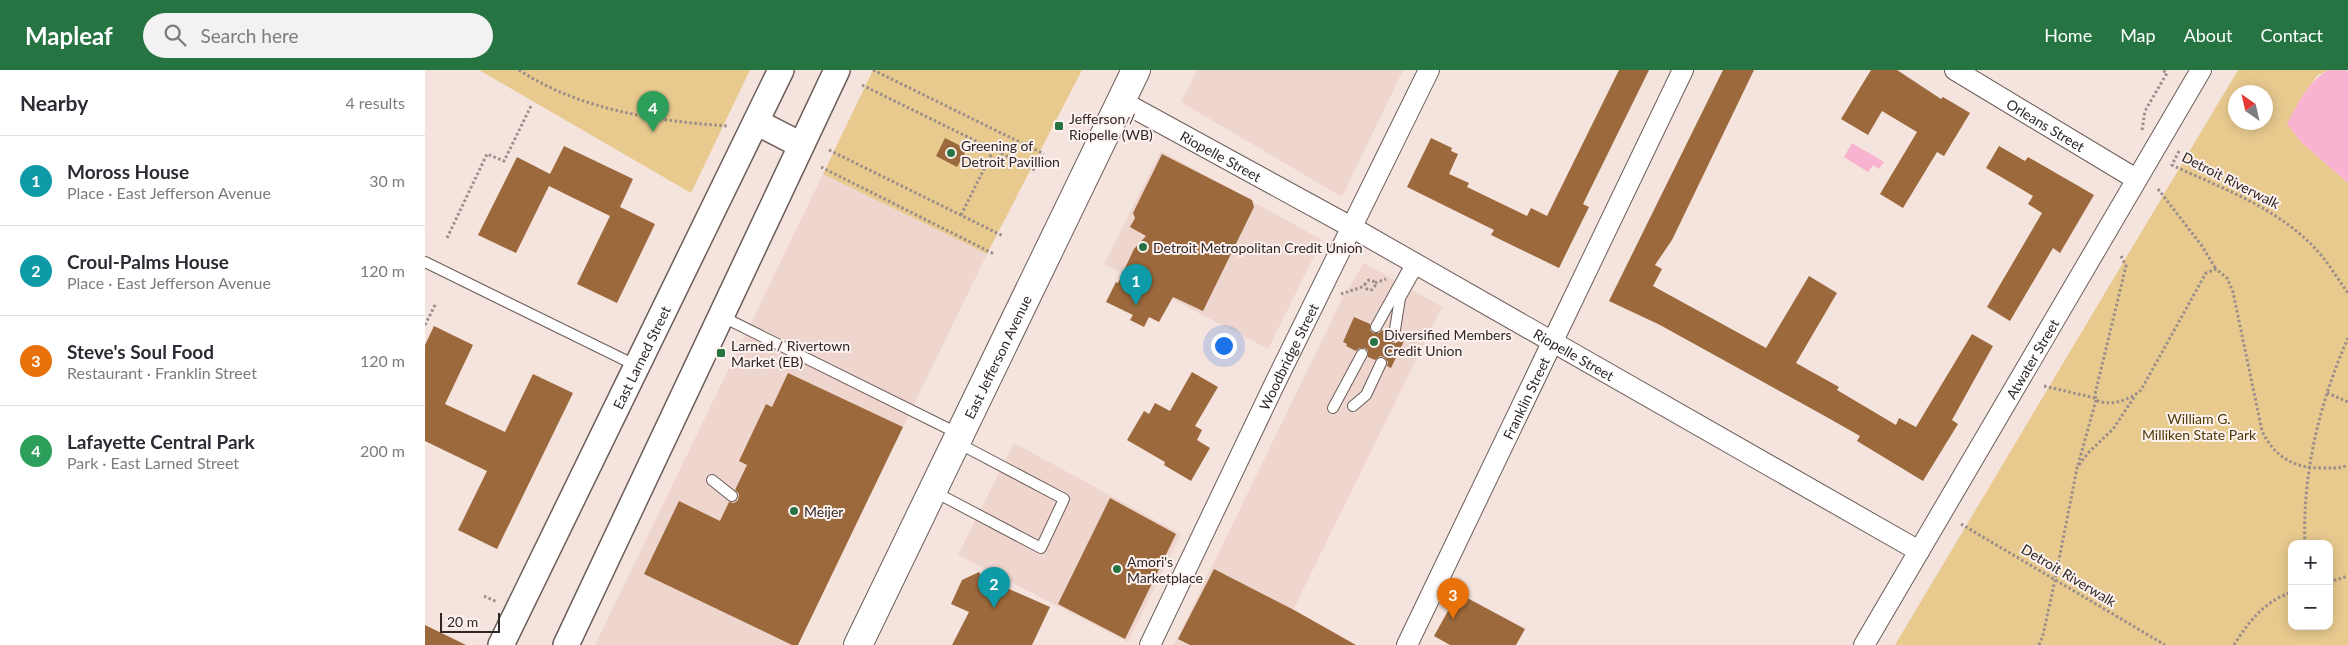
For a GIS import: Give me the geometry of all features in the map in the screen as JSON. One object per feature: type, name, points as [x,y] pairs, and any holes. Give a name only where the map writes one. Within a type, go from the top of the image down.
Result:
[{"type":"main road","name":"East Jefferson Avenue","points":[[858,645],[1136,70]]},
{"type":"street","name":"East Larned Street","points":[[501,645],[781,70]]},
{"type":"street","points":[[566,645],[837,70]]},
{"type":"street","name":"Woodbridge Street","points":[[1150,645],[1276,381],[1353,228],[1429,70]]},
{"type":"street","name":"Franklin Street","points":[[1407,645],[1683,70]]},
{"type":"street","name":"Orleans Street","points":[[1955,70],[2136,179]]},
{"type":"street","name":"Atwater Street","points":[[1864,645],[2201,70]]},
{"type":"street","name":"Riopelle Street","points":[[1121,101],[1353,228],[1919,551]]},
{"type":"street","points":[[756,122],[801,145]]},
{"type":"lane","points":[[425,262],[637,366]]},
{"type":"lane","points":[[1376,327],[1415,264]]},
{"type":"lane","points":[[1394,336],[1400,298],[1415,264]]},
{"type":"lane","points":[[720,315],[958,438],[1064,499],[1041,548],[932,491]]},
{"type":"lane","points":[[1333,408],[1362,354]]},
{"type":"lane","points":[[1353,406],[1366,395],[1381,364]]},
{"type":"lane","points":[[712,480],[732,496]]},
{"type":"path","points":[[519,70],[564,94],[628,113],[677,122],[727,126]]},
{"type":"path","points":[[873,70],[1044,154]]},
{"type":"path","points":[[2142,130],[2145,111],[2167,73],[2162,70]]},
{"type":"path","points":[[862,85],[1035,170]]},
{"type":"path","points":[[447,238],[487,154],[504,161],[531,106]]},
{"type":"path","name":"Detroit Riverwalk","points":[[2180,148],[2172,165],[2240,195],[2281,218],[2321,255],[2348,293]]},
{"type":"path","points":[[961,215],[994,149]]},
{"type":"path","points":[[829,150],[1003,236]]},
{"type":"path","points":[[821,167],[994,254]]},
{"type":"path","points":[[2158,189],[2202,246],[2216,269],[2227,278],[2233,292],[2262,431],[2276,453],[2300,466],[2310,468],[2340,468],[2348,466]]},
{"type":"path","points":[[2039,645],[2055,580],[2077,468],[2096,399],[2126,266],[2121,256]]},
{"type":"path","points":[[2077,468],[2088,453],[2113,429],[2135,396],[2148,381],[2206,273],[2216,269]]},
{"type":"path","points":[[1340,294],[1365,286]]},
{"type":"path","points":[[425,325],[436,303]]},
{"type":"path","points":[[2305,540],[2310,468],[2318,425],[2329,382],[2348,338]]},
{"type":"path","points":[[2044,386],[2113,402],[2128,400],[2135,396]]},
{"type":"path","points":[[2327,393],[2348,402]]},
{"type":"path","name":"Detroit Riverwalk","points":[[1961,524],[2165,645]]},
{"type":"path","points":[[2333,581],[2348,576]]},
{"type":"path","points":[[2234,645],[2242,632],[2267,603],[2288,594]]},
{"type":"path","points":[[484,596],[497,602]]},
{"type":"shaded area","points":[[1197,70],[1403,70],[1342,197],[1181,102]]},
{"type":"shaded area","points":[[2328,70],[2346,70],[2348,72],[2348,183],[2301,142],[2287,124],[2309,87]]},
{"type":"shaded area","points":[[1852,143],[1884,162],[1879,169],[1873,165],[1868,172],[1844,157]]},
{"type":"shaded area","points":[[1161,151],[1322,240],[1268,349],[1104,264]]},
{"type":"shaded area","points":[[823,174],[987,254],[797,645],[595,645]]},
{"type":"shaded area","points":[[1364,263],[1442,307],[1294,608],[1275,645],[1174,645],[1343,297]]},
{"type":"shaded area","points":[[1014,443],[1181,534],[1128,642],[958,555]]},
{"type":"green space","points":[[479,70],[750,70],[691,193]]},
{"type":"green space","points":[[873,70],[1082,70],[987,254],[823,174]]},
{"type":"green space","name":"William G. Milliken State Park","points":[[2238,70],[2328,70],[2317,76],[2301,98],[2301,142],[2348,183],[2348,645],[1895,645],[2228,87],[2228,130],[2273,130],[2273,85],[2229,85]]},
{"type":"building","points":[[1619,70],[1649,70],[1583,204],[1589,207],[1559,268],[1491,235],[1494,230],[1407,187],[1431,138],[1452,148],[1451,151],[1458,154],[1449,174],[1469,183],[1467,187],[1527,216],[1531,208],[1547,216]]},
{"type":"building","points":[[1723,70],[1754,70],[1672,240],[1655,265],[1662,269],[1653,286],[1766,348],[1809,276],[1837,293],[1796,363],[1839,387],[1837,390],[1896,425],[1899,418],[1916,427],[1972,334],[1993,346],[1952,420],[1958,424],[1923,481],[1857,441],[1860,436],[1660,325],[1609,301]]},
{"type":"building","points":[[1871,70],[1897,70],[1941,99],[1943,97],[1970,113],[1944,156],[1937,152],[1903,208],[1880,194],[1917,132],[1882,111],[1868,135],[1841,119]]},
{"type":"building","name":"Greening of Detroit Pavillion","points":[[945,138],[967,149],[957,167],[936,156]]},
{"type":"building","points":[[564,146],[633,179],[620,207],[655,224],[617,303],[577,284],[610,216],[549,186],[516,253],[478,235],[517,157],[550,174]]},
{"type":"building","points":[[1999,146],[2025,161],[2028,157],[2094,195],[2060,253],[2053,248],[2010,321],[1987,307],[2042,213],[2028,204],[2033,196],[1986,168]]},
{"type":"building","points":[[1162,154],[1252,200],[1254,207],[1203,311],[1173,297],[1159,322],[1149,317],[1144,327],[1130,320],[1133,315],[1106,302],[1116,282],[1118,283],[1134,249],[1146,236],[1130,227],[1135,218],[1133,213]]},
{"type":"building","name":"Diversified Members Credit Union","points":[[1354,317],[1370,324],[1370,330],[1373,333],[1379,333],[1382,330],[1388,333],[1390,342],[1396,343],[1400,339],[1404,341],[1391,368],[1387,366],[1388,362],[1384,357],[1380,356],[1375,360],[1368,357],[1368,351],[1365,348],[1359,348],[1356,351],[1346,346],[1347,344],[1343,342]]},
{"type":"building","points":[[434,326],[473,345],[445,404],[505,432],[533,374],[573,393],[497,549],[458,530],[487,471],[425,441],[425,345]]},
{"type":"building","points":[[1192,372],[1218,387],[1195,426],[1202,430],[1197,440],[1210,448],[1191,481],[1164,465],[1165,462],[1127,440],[1144,411],[1149,414],[1155,403],[1170,411]]},
{"type":"building","name":"Meijer","points":[[788,373],[903,427],[798,645],[792,645],[644,574],[679,501],[720,521],[729,502],[734,503],[738,500],[739,494],[735,490],[747,465],[739,461],[766,404],[772,407]]},
{"type":"building","name":"Amori's Marketplace","points":[[1110,498],[1176,534],[1125,639],[1058,604]]},
{"type":"building","points":[[1214,569],[1294,610],[1356,645],[1190,645],[1178,639]]},
{"type":"building","points":[[979,572],[982,577],[1050,607],[1032,645],[952,645],[969,612],[951,604],[962,580]]},
{"type":"building","points":[[1458,593],[1525,629],[1516,645],[1450,645],[1434,636]]},
{"type":"building","points":[[425,625],[466,645],[425,645]]},
{"type":"place","name":"Jefferson / Riopelle (WB)","points":[[1059,126]]},
{"type":"place","name":"Lafayette Central Park","points":[[653,132]]},
{"type":"place","name":"Greening of Detroit Pavillion","points":[[951,153]]},
{"type":"place","name":"Detroit Metropolitan Credit Union","points":[[1143,247]]},
{"type":"place","name":"Moross House","points":[[1136,305]]},
{"type":"place","name":"Diversified Members Credit Union","points":[[1374,342]]},
{"type":"place","name":"Larned / Rivertown Market (EB)","points":[[721,353]]},
{"type":"place","name":"Meijer","points":[[794,511]]},
{"type":"place","name":"Amori's Marketplace","points":[[1117,569]]},
{"type":"place","name":"Croul-Palms House","points":[[994,608]]},
{"type":"place","name":"Steve's Soul Food","points":[[1453,619]]}]
